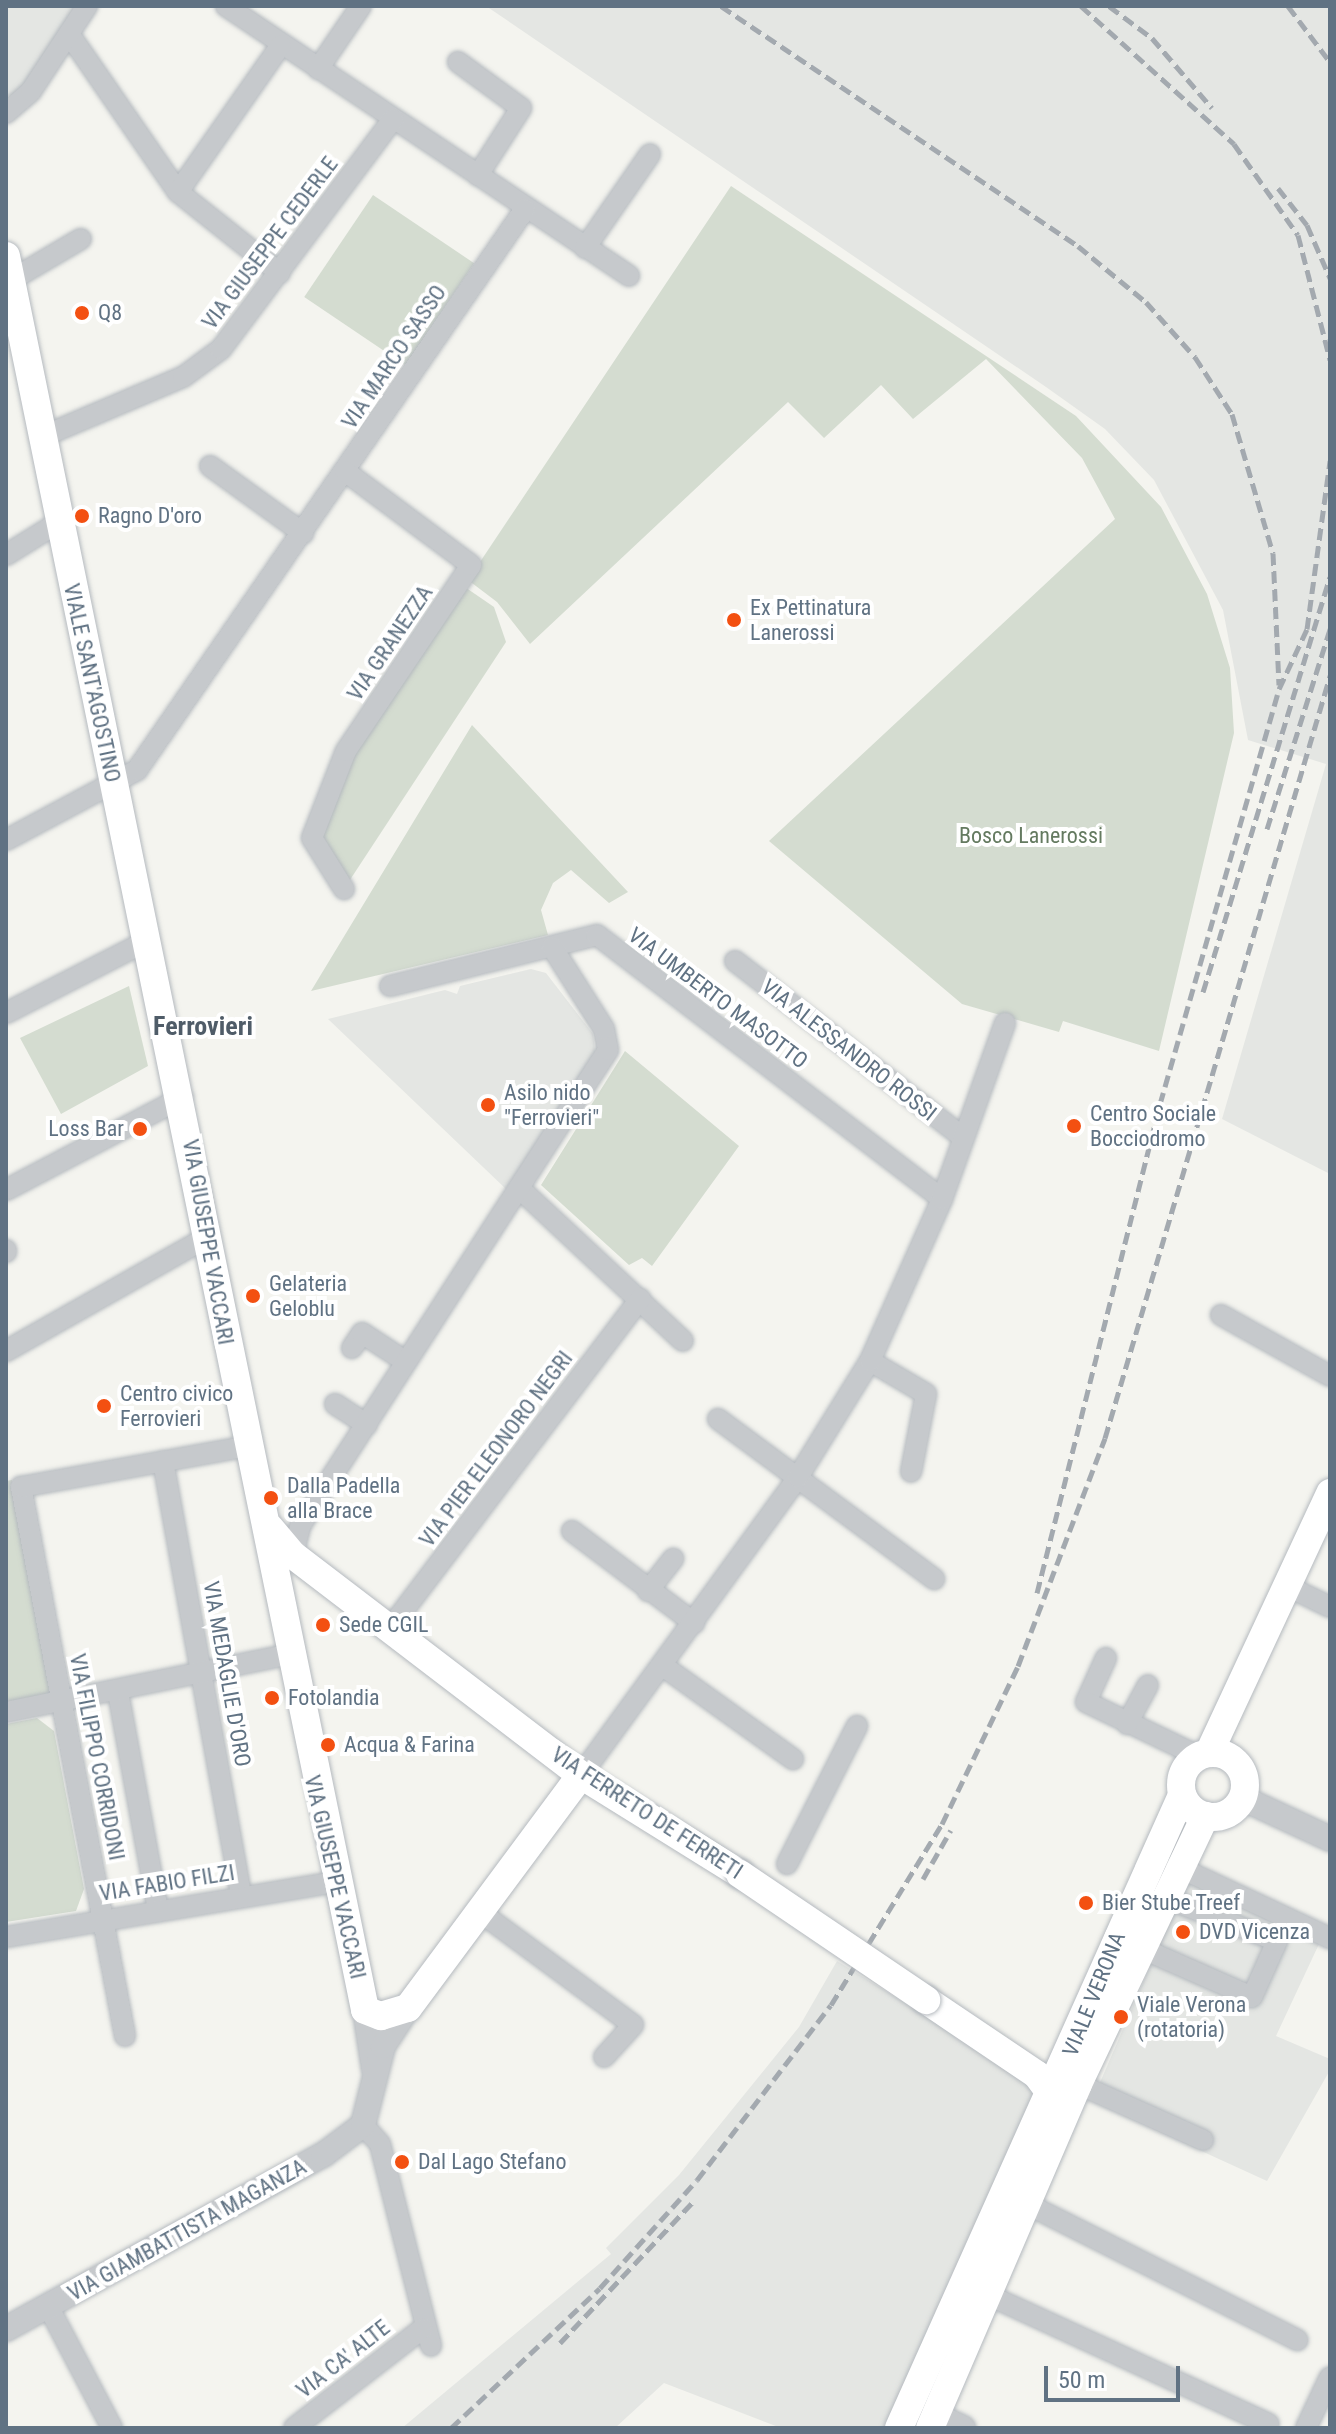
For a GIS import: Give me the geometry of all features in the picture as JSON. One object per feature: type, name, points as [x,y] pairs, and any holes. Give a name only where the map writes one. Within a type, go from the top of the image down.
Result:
[{"type":"main road","name":"VIALE SANT'AGOSTINO","points":[[9,268],[12,335],[59,522],[145,942],[182,1091]]},
{"type":"main road","name":"VIA GIUSEPPE VACCARI","points":[[182,1091],[244,1447],[264,1521]]},
{"type":"main road","points":[[1211,1755],[1241,1770],[1242,1798],[1224,1815],[1205,1816],[1182,1795],[1182,1776],[1211,1755],[1330,1493]]},
{"type":"main road","name":"VIA FERRETO DE FERRETI","points":[[264,1521],[284,1560],[391,1627],[581,1775],[740,1874],[1003,2052],[1066,2088]]},
{"type":"main road","name":"VIA GIUSEPPE VACCARI","points":[[284,1560],[287,1655],[365,2010]]},
{"type":"main road","name":"VIA ALESSANDRO ROSSI","points":[[408,2008],[581,1775]]},
{"type":"main road","name":"VIALE VERONA","points":[[1066,2088],[1084,2008],[1182,1795]]},
{"type":"main road","name":"VIALE VERONA","points":[[1066,2088],[1141,1948],[1176,1866],[1205,1816]]},
{"type":"main road","points":[[365,2010],[381,2016],[408,2008]]},
{"type":"main road","points":[[1003,2052],[1049,2062],[1084,2008]]},
{"type":"main road","points":[[932,2422],[1025,2203],[1035,2153],[1031,2095],[1003,2052]]},
{"type":"main road","points":[[899,2428],[1035,2153],[1060,2110],[1066,2088]]},
{"type":"street","points":[[6,113],[69,34],[87,6]]},
{"type":"street","points":[[226,6],[629,276]]},
{"type":"street","points":[[318,69],[361,6]]},
{"type":"street","points":[[69,34],[178,192],[280,273]]},
{"type":"street","points":[[178,192],[281,45]]},
{"type":"street","points":[[458,62],[521,108],[478,175]]},
{"type":"street","name":"VIA GIUSEPPE CEDERLE","points":[[39,438],[183,377],[221,349],[393,119]]},
{"type":"street","points":[[585,248],[650,154]]},
{"type":"street","name":"VIA MARCO SASSO","points":[[6,840],[113,786],[137,770],[525,209]]},
{"type":"street","name":"VIALE SANT'AGOSTINO","points":[[9,268],[81,239]]},
{"type":"street","points":[[210,466],[303,533]]},
{"type":"street","name":"VIA GRANEZZA","points":[[344,889],[312,838],[346,751],[471,565],[345,471]]},
{"type":"street","points":[[6,555],[59,522]]},
{"type":"street","name":"VIA UMBERTO MASOTTO","points":[[390,986],[597,935],[942,1199]]},
{"type":"street","points":[[6,1013],[145,942]]},
{"type":"street","points":[[284,1560],[300,1526],[608,1050],[604,1029],[552,947]]},
{"type":"street","name":"VIA ALESSANDRO ROSSI","points":[[735,961],[963,1137]]},
{"type":"street","name":"VIA ALESSANDRO ROSSI","points":[[581,1775],[798,1477],[870,1361],[942,1199],[1005,1023]]},
{"type":"street","points":[[6,1190],[182,1091]]},
{"type":"street","points":[[519,1188],[683,1341]]},
{"type":"street","points":[[6,1351],[209,1236]]},
{"type":"street","name":"VIA PIER ELEONORO NEGRI","points":[[391,1627],[640,1299]]},
{"type":"street","points":[[1221,1315],[1330,1376]]},
{"type":"street","points":[[352,1348],[362,1333],[405,1361]]},
{"type":"street","points":[[870,1361],[926,1394],[911,1472]]},
{"type":"street","points":[[335,1404],[367,1425]]},
{"type":"street","points":[[718,1419],[934,1579]]},
{"type":"street","points":[[163,1461],[244,1447]]},
{"type":"street","name":"VIA FILIPPO CORRIDONI","points":[[125,2036],[21,1487],[163,1461]]},
{"type":"street","name":"VIA MEDAGLIE D'ORO","points":[[163,1461],[205,1675],[241,1895]]},
{"type":"street","points":[[572,1531],[694,1623]]},
{"type":"street","points":[[648,1591],[673,1559]]},
{"type":"street","points":[[1289,1587],[1330,1607]]},
{"type":"street","points":[[6,1712],[205,1675],[287,1655]]},
{"type":"street","points":[[1106,1658],[1086,1702],[1127,1724],[1211,1755]]},
{"type":"street","points":[[663,1666],[793,1759]]},
{"type":"street","points":[[1127,1724],[1148,1685]]},
{"type":"street","points":[[118,1692],[158,1911]]},
{"type":"street","points":[[787,1864],[857,1726]]},
{"type":"street","points":[[1242,1798],[1330,1839]]},
{"type":"street","points":[[1176,1866],[1330,1938]]},
{"type":"street","name":"VIA FABIO FILZI","points":[[6,1937],[241,1895],[336,1882]]},
{"type":"street","name":"VIALE VERONA","points":[[1141,1948],[1252,1997],[1277,1941],[1163,1897]]},
{"type":"street","points":[[480,1912],[633,2025],[604,2057]]},
{"type":"street","points":[[363,2125],[374,2072],[408,2008]]},
{"type":"street","points":[[365,2010],[374,2072]]},
{"type":"street","name":"VIALE VERONA","points":[[1066,2088],[1203,2140]]},
{"type":"street","name":"VIA GIAMBATTISTA MAGANZA","points":[[6,2329],[323,2155],[363,2125]]},
{"type":"street","name":"VIA CA' ALTE","points":[[294,2428],[426,2337],[380,2144],[363,2125]]},
{"type":"street","points":[[1025,2203],[1297,2340]]},
{"type":"street","points":[[986,2294],[1269,2424]]},
{"type":"street","points":[[48,2306],[112,2428]]},
{"type":"street","points":[[1306,2428],[1330,2377]]},
{"type":"street","points":[[932,2422],[963,2428]]},
{"type":"shaded area","points":[[6,6],[80,6],[21,94],[6,96]]},
{"type":"shaded area","points":[[486,6],[1330,6],[1330,1174],[1222,1119],[1326,764],[1248,740],[1223,610],[1154,480],[1105,429],[1046,387]]},
{"type":"shaded area","name":"Asilo nido \"Ferrovieri\"","points":[[531,969],[546,973],[593,1034],[595,1052],[506,1189],[328,1019],[445,990],[457,994],[460,986]]},
{"type":"shaded area","points":[[1187,1881],[1319,1944],[1276,2036],[1330,2059],[1330,2070],[1267,2181],[1092,2101]]},
{"type":"shaded area","points":[[837,1961],[1023,2076],[1037,2098],[894,2428],[781,2428],[664,2383],[615,2428],[402,2428],[611,2254],[606,2248],[679,2175],[799,2027]]},
{"type":"green space","name":"Bosco Lanerossi","points":[[731,186],[1076,416],[1161,507],[1207,594],[1230,668],[1234,733],[1159,1051],[1063,1021],[1059,1032],[962,1004],[769,841],[1115,519],[1082,458],[986,359],[913,419],[881,385],[824,438],[788,402],[530,644],[497,602],[468,580]]},
{"type":"green space","points":[[373,195],[474,263],[405,365],[304,297]]},
{"type":"green space","points":[[459,583],[494,607],[506,642],[344,889],[312,838],[346,751]]},
{"type":"green space","points":[[472,725],[628,892],[609,903],[571,870],[553,883],[541,910],[548,935],[311,991]]},
{"type":"green space","points":[[129,986],[148,1066],[61,1114],[20,1038]]},
{"type":"green space","points":[[625,1051],[739,1146],[652,1266],[642,1258],[629,1265],[541,1185]]},
{"type":"green space","points":[[12,1480],[55,1696],[6,1705],[6,1481]]},
{"type":"green space","points":[[37,1718],[54,1731],[84,1889],[76,1911],[6,1922],[6,1724]]},
{"type":"railway","points":[[721,6],[1078,246],[1146,302],[1195,357],[1232,414],[1273,553],[1279,685]]},
{"type":"railway","points":[[1081,6],[1234,144],[1298,235],[1330,360]]},
{"type":"railway","points":[[1109,6],[1152,38],[1212,108]]},
{"type":"railway","points":[[1288,6],[1330,62]]},
{"type":"railway","points":[[1278,188],[1307,225],[1330,278]]},
{"type":"railway","points":[[1037,1593],[1160,1104],[1279,689],[1307,629],[1330,461]]},
{"type":"railway","points":[[1203,992],[1330,577]]},
{"type":"railway","points":[[1267,829],[1330,629]]},
{"type":"railway","points":[[451,2428],[600,2288],[697,2180],[831,2005],[942,1824],[1018,1666],[1105,1438],[1330,676]]},
{"type":"railway","points":[[923,1879],[951,1830]]},
{"type":"railway","points":[[560,2343],[694,2201]]},
{"type":"place","name":"Q8","points":[[82,313]]},
{"type":"place","name":"Ragno D'oro","points":[[82,516]]},
{"type":"place","name":"Ex Pettinatura Lanerossi","points":[[734,620]]},
{"type":"place","name":"Asilo nido \"Ferrovieri\"","points":[[488,1105]]},
{"type":"place","name":"Centro Sociale Bocciodromo","points":[[1074,1126]]},
{"type":"place","name":"Loss Bar","points":[[140,1129]]},
{"type":"place","name":"Gelateria Geloblu","points":[[253,1296]]},
{"type":"place","name":"Centro civico Ferrovieri","points":[[104,1406]]},
{"type":"place","name":"Dalla Padella alla Brace","points":[[271,1498]]},
{"type":"place","name":"Sede CGIL","points":[[323,1625]]},
{"type":"place","name":"Fotolandia","points":[[272,1698]]},
{"type":"place","name":"Acqua & Farina","points":[[328,1745]]},
{"type":"place","name":"Bier Stube Treef","points":[[1086,1903]]},
{"type":"place","name":"DVD Vicenza","points":[[1183,1932]]},
{"type":"place","name":"Viale Verona (rotatoria)","points":[[1121,2017]]},
{"type":"place","name":"Dal Lago Stefano","points":[[402,2162]]},
{"type":"district","name":"Ferrovieri","points":[[203,1027]]}]
